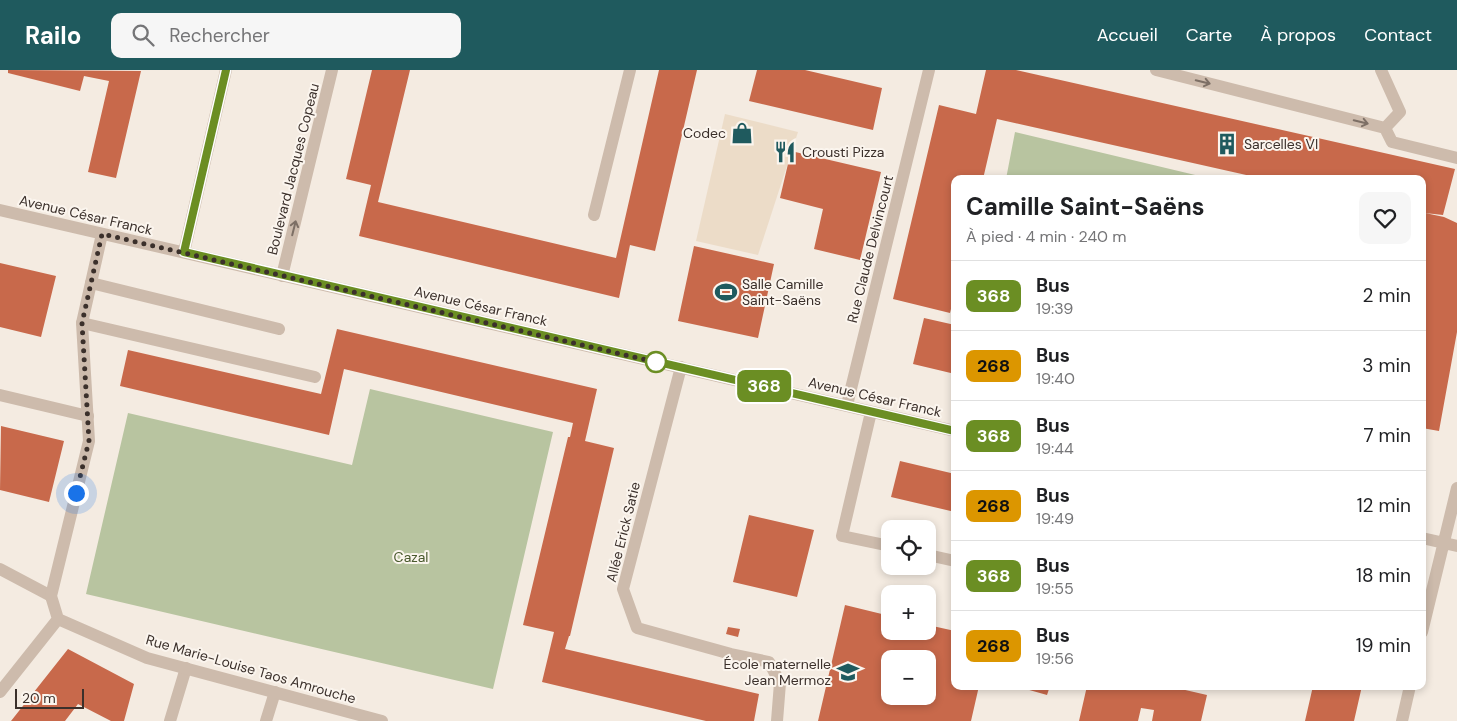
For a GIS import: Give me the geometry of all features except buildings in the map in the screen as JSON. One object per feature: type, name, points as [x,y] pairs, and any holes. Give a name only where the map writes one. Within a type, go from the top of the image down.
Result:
[{"type":"street","points":[[184,252],[226,70]]},
{"type":"street","name":"Boulevard Jacques Copeau","points":[[282,276],[332,70]]},
{"type":"street","points":[[594,215],[630,70]]},
{"type":"street","name":"Rue Claude Delvincourt","points":[[847,406],[929,70]]},
{"type":"street","points":[[1156,70],[1385,128],[1392,142],[1457,158]]},
{"type":"street","points":[[1381,70],[1400,112],[1385,128]]},
{"type":"street","name":"Avenue César Franck","points":[[0,210],[951,430]]},
{"type":"street","points":[[0,692],[58,618],[50,596],[89,441],[82,323],[102,234]]},
{"type":"street","points":[[91,283],[279,329]]},
{"type":"street","points":[[82,323],[315,377]]},
{"type":"street","name":"Allée Erick Satie","points":[[681,367],[623,589],[636,628],[731,654],[769,662],[780,683],[777,721]]},
{"type":"street","points":[[0,395],[88,416]]},
{"type":"street","points":[[871,412],[842,536],[881,544]]},
{"type":"street","points":[[1426,615],[1457,488]]},
{"type":"street","points":[[1426,539],[1457,546]]},
{"type":"street","points":[[936,557],[951,560]]},
{"type":"street","points":[[0,569],[50,596]]},
{"type":"street","name":"Rue Marie-Louise Taos Amrouche","points":[[58,618],[148,658],[382,721]]},
{"type":"street","points":[[170,721],[186,668]]},
{"type":"street","points":[[1402,721],[1409,690]]},
{"type":"street","points":[[266,721],[275,692]]},
{"type":"green space","points":[[1015,132],[1195,175],[1007,175]]},
{"type":"green space","name":"Cazal","points":[[370,389],[553,432],[493,689],[86,594],[128,413],[352,465]]},
{"type":"shaded area","points":[[725,114],[798,132],[758,255],[696,241]]},
{"type":"bus line","name":"368","points":[[226,70],[184,252],[322,286],[622,353],[951,430]]},
{"type":"place","name":"Codec","points":[[742,133]]},
{"type":"place","name":"Sarcelles VI","points":[[1227,144]]},
{"type":"place","name":"Crousti Pizza","points":[[785,152]]},
{"type":"place","name":"Salle Camille Saint-Saëns","points":[[726,292]]},
{"type":"place","name":"École maternelle Jean Mermoz","points":[[848,672]]},
{"type":"route","points":[[76,493],[89,441],[82,323],[102,234],[660,363],[656,362]]}]
